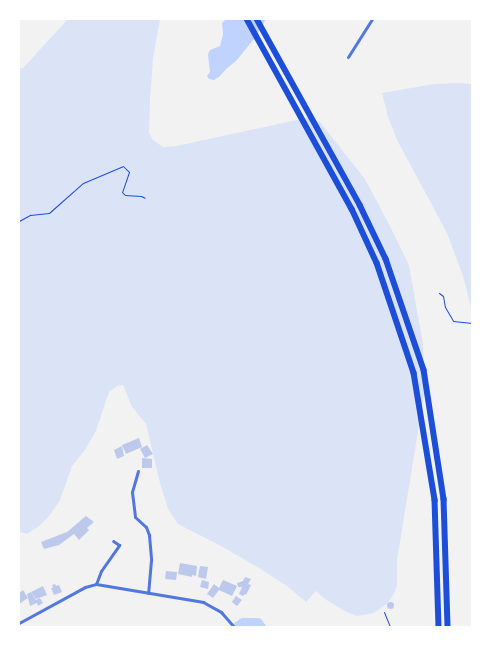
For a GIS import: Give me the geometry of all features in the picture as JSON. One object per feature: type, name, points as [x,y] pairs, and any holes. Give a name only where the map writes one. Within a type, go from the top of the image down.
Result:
[{"type":"highway","points":[[248,19],[352,209],[377,263],[414,373],[434,500],[439,627]]},
{"type":"highway","points":[[257,19],[360,205],[383,252],[424,370],[444,499],[448,627]]},
{"type":"street","points":[[348,57],[372,19]]},
{"type":"street","points":[[138,471],[132,492],[135,517],[146,527],[149,535],[151,560],[148,592]]},
{"type":"street","points":[[96,584],[101,572],[119,546],[113,541]]},
{"type":"street","points":[[19,623],[85,587],[96,584],[203,602],[221,612],[234,627]]},
{"type":"path","points":[[19,221],[30,215],[49,213],[82,183],[123,166],[129,172],[122,192],[145,198]]},
{"type":"path","points":[[439,293],[443,296],[445,307],[453,321],[472,323]]},
{"type":"path","points":[[384,612],[390,627]]},
{"type":"shaded area","points":[[68,19],[160,19],[153,59],[149,133],[153,140],[163,147],[176,146],[306,118],[320,122],[365,179],[389,224],[409,265],[423,344],[424,395],[397,560],[397,585],[394,594],[388,603],[374,613],[357,616],[346,612],[325,599],[316,591],[306,602],[287,586],[259,568],[223,547],[178,524],[168,509],[160,483],[146,424],[132,407],[123,385],[117,386],[109,392],[96,431],[85,450],[72,466],[60,500],[50,515],[38,527],[27,534],[19,532],[19,68],[23,68]]},
{"type":"shaded area","points":[[434,84],[472,84],[472,311],[463,276],[447,233],[397,140],[388,117],[382,93]]},
{"type":"water","points":[[226,19],[266,19],[254,39],[236,61],[219,77],[214,80],[209,79],[207,76],[210,72],[208,54],[210,50],[220,46],[223,34],[222,23]]},
{"type":"building","points":[[139,438],[142,447],[126,454],[122,445]]},
{"type":"building","points":[[147,445],[153,454],[145,458],[140,449]]},
{"type":"building","points":[[122,446],[124,456],[117,459],[114,450]]},
{"type":"building","points":[[142,458],[152,459],[152,468],[142,468]]},
{"type":"building","points":[[86,516],[94,522],[87,528],[89,530],[79,540],[74,534],[59,545],[44,549],[41,542],[67,532]]},
{"type":"building","points":[[180,563],[197,566],[196,576],[192,575],[192,577],[178,574]]},
{"type":"building","points":[[200,566],[208,567],[206,579],[198,577]]},
{"type":"building","points":[[166,571],[177,572],[176,580],[165,579]]},
{"type":"building","points":[[245,577],[251,579],[248,584],[251,585],[246,595],[245,594],[243,596],[239,594],[242,587],[238,587],[237,583],[243,581]]},
{"type":"building","points":[[202,580],[209,582],[208,589],[200,587]]},
{"type":"building","points":[[223,580],[237,586],[232,596],[219,590],[213,598],[207,594],[214,584],[219,588]]},
{"type":"building","points":[[55,584],[56,586],[59,585],[62,592],[54,595],[51,588],[53,588],[52,585]]},
{"type":"building","points":[[43,586],[47,595],[36,599],[31,592]]},
{"type":"building","points":[[23,590],[28,598],[19,604],[19,593]]},
{"type":"building","points":[[31,592],[36,600],[40,598],[43,603],[38,606],[37,603],[30,606],[27,594]]},
{"type":"building","points":[[236,596],[242,600],[237,606],[232,602]]},
{"type":"building","points":[[390,601],[393,602],[393,608],[390,609],[387,608],[386,605],[387,602]]},
{"type":"waterway","points":[[237,627],[243,623],[257,623],[260,627]]}]
